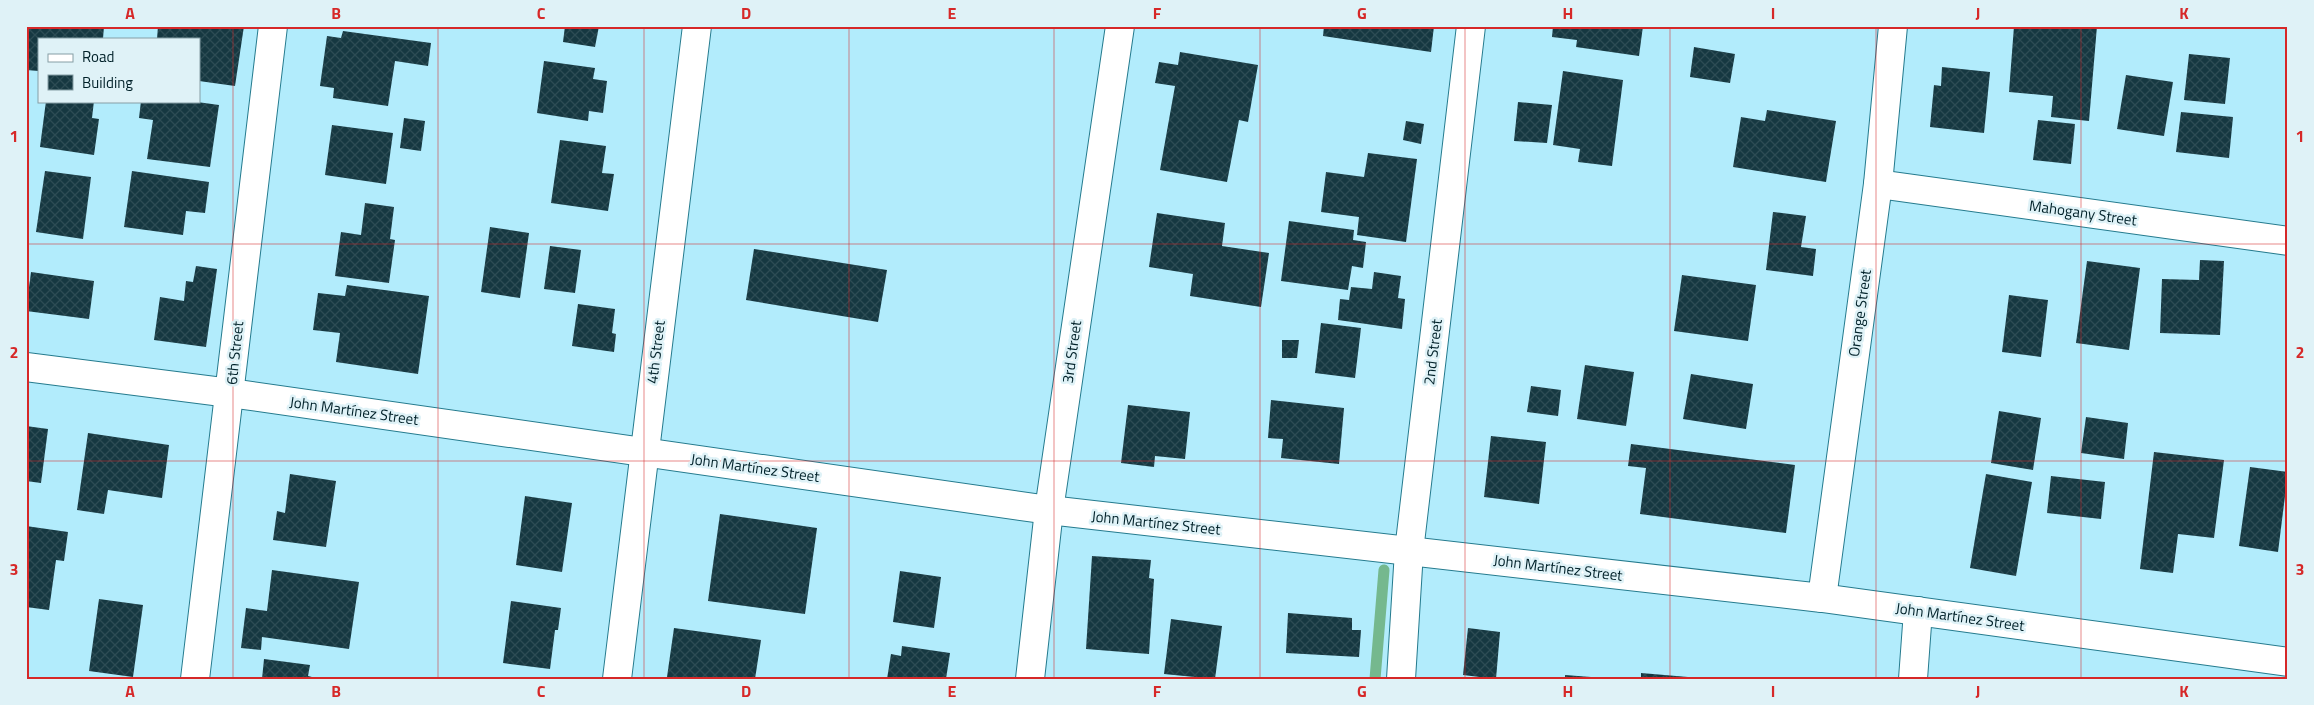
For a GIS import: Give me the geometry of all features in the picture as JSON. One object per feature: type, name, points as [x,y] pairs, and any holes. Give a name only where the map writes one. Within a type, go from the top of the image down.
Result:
[{"type":"street","name":"6th Street","points":[[195,679],[273,26]]},
{"type":"street","name":"4th Street","points":[[616,679],[697,26]]},
{"type":"street","name":"3rd Street","points":[[1030,679],[1049,510],[1120,26]]},
{"type":"street","name":"2nd Street","points":[[1401,679],[1409,551],[1471,26]]},
{"type":"street","name":"Orange Street","points":[[1822,598],[1878,184],[1893,26]]},
{"type":"street","name":"Mahogany Street","points":[[1878,184],[2288,241]]},
{"type":"street","name":"John Martínez Street","points":[[26,367],[230,393],[1049,510],[1822,598],[2288,662]]},
{"type":"street","points":[[1912,679],[1918,611]]},
{"type":"building","points":[[26,26],[104,26],[103,38],[38,38],[38,71],[26,70]]},
{"type":"building","points":[[158,26],[244,26],[235,86],[200,81],[200,38],[157,38]]},
{"type":"building","points":[[565,26],[599,26],[595,47],[563,42]]},
{"type":"building","points":[[1324,26],[1434,26],[1431,52],[1323,36]]},
{"type":"building","points":[[1553,26],[1643,26],[1639,56],[1576,47],[1577,40],[1552,37]]},
{"type":"building","points":[[2014,26],[2097,26],[2089,121],[2051,117],[2053,96],[2009,92]]},
{"type":"building","points":[[2217,26],[2242,26],[2243,28],[2217,29]]},
{"type":"building","points":[[343,31],[431,43],[428,66],[395,61],[388,106],[333,98],[334,88],[320,86],[327,36],[341,38]]},
{"type":"building","points":[[1694,47],[1735,54],[1730,83],[1690,77]]},
{"type":"building","points":[[1180,52],[1258,65],[1248,122],[1239,120],[1227,182],[1160,170],[1175,86],[1155,83],[1159,62],[1178,65]]},
{"type":"building","points":[[2189,54],[2230,58],[2225,104],[2184,100]]},
{"type":"building","points":[[544,61],[595,68],[593,79],[607,81],[603,113],[589,111],[588,121],[537,113]]},
{"type":"building","points":[[1942,67],[1990,72],[1984,133],[1930,127],[1934,85],[1941,86]]},
{"type":"building","points":[[1563,71],[1623,80],[1612,166],[1578,162],[1580,149],[1553,145]]},
{"type":"building","points":[[2126,75],[2173,82],[2164,136],[2117,129]]},
{"type":"building","points":[[46,102],[94,102],[92,118],[99,119],[94,155],[40,147]]},
{"type":"building","points":[[141,102],[197,102],[219,105],[210,167],[147,159],[153,120],[139,118]]},
{"type":"building","points":[[1518,102],[1552,105],[1547,143],[1514,141]]},
{"type":"building","points":[[1767,110],[1836,121],[1826,182],[1733,167],[1741,117],[1765,121]]},
{"type":"building","points":[[2181,112],[2233,117],[2229,158],[2176,152]]},
{"type":"building","points":[[404,118],[425,121],[421,151],[400,148]]},
{"type":"building","points":[[2038,120],[2075,124],[2071,164],[2033,160]]},
{"type":"building","points":[[1406,121],[1424,124],[1421,144],[1403,140]]},
{"type":"building","points":[[332,125],[393,133],[386,184],[325,175]]},
{"type":"building","points":[[560,140],[606,146],[602,173],[614,174],[608,211],[551,203]]},
{"type":"building","points":[[1368,153],[1417,159],[1406,242],[1357,235],[1359,217],[1321,212],[1326,172],[1364,177]]},
{"type":"building","points":[[45,171],[91,177],[83,239],[36,232]]},
{"type":"building","points":[[132,171],[209,182],[205,213],[186,211],[183,235],[124,227]]},
{"type":"building","points":[[365,203],[394,207],[390,239],[395,240],[389,283],[335,276],[341,232],[361,235]]},
{"type":"building","points":[[1773,212],[1806,216],[1801,247],[1816,249],[1813,276],[1766,270]]},
{"type":"building","points":[[1157,213],[1225,223],[1222,246],[1269,253],[1261,307],[1190,296],[1193,274],[1149,267]]},
{"type":"building","points":[[1289,221],[1354,230],[1353,240],[1366,242],[1363,268],[1352,266],[1348,290],[1281,281]]},
{"type":"building","points":[[490,227],[529,233],[520,298],[481,292]]},
{"type":"building","points":[[550,246],[581,250],[575,293],[544,289]]},
{"type":"building","points":[[754,249],[887,270],[878,322],[746,300]]},
{"type":"building","points":[[2200,260],[2224,261],[2220,335],[2160,333],[2162,279],[2199,280]]},
{"type":"building","points":[[2087,261],[2140,268],[2129,350],[2076,343]]},
{"type":"building","points":[[196,266],[217,269],[206,347],[154,340],[160,297],[184,301],[186,281],[193,282]]},
{"type":"building","points":[[31,272],[94,281],[89,319],[26,311]]},
{"type":"building","points":[[1374,272],[1401,276],[1398,298],[1405,299],[1402,329],[1338,320],[1340,299],[1349,300],[1351,287],[1372,289]]},
{"type":"building","points":[[1682,275],[1756,285],[1748,341],[1674,331]]},
{"type":"building","points":[[347,285],[429,296],[418,374],[336,362],[340,333],[313,330],[318,293],[345,296]]},
{"type":"building","points":[[2009,295],[2048,300],[2041,357],[2002,352]]},
{"type":"building","points":[[578,304],[615,309],[612,333],[616,334],[614,352],[572,346]]},
{"type":"building","points":[[1321,323],[1361,328],[1355,378],[1315,373]]},
{"type":"building","points":[[1282,340],[1299,340],[1297,358],[1282,358]]},
{"type":"building","points":[[1585,365],[1634,372],[1626,426],[1577,419]]},
{"type":"building","points":[[1691,374],[1753,384],[1746,429],[1683,419]]},
{"type":"building","points":[[1531,386],[1561,390],[1558,416],[1527,412]]},
{"type":"building","points":[[1271,400],[1344,408],[1339,464],[1281,458],[1283,439],[1268,438]]},
{"type":"building","points":[[1128,405],[1190,412],[1185,459],[1155,456],[1154,467],[1121,463]]},
{"type":"building","points":[[1999,411],[2041,418],[2033,470],[1991,463]]},
{"type":"building","points":[[2086,417],[2128,423],[2124,459],[2081,453]]},
{"type":"building","points":[[26,426],[48,429],[41,483],[26,481]]},
{"type":"building","points":[[88,433],[169,445],[162,498],[108,490],[104,514],[77,510]]},
{"type":"building","points":[[1491,436],[1546,442],[1539,504],[1484,497]]},
{"type":"building","points":[[1631,444],[1795,465],[1786,533],[1640,514],[1646,468],[1628,466]]},
{"type":"building","points":[[2154,452],[2224,460],[2214,538],[2178,534],[2173,573],[2140,569]]},
{"type":"building","points":[[2250,467],[2288,472],[2278,552],[2239,546]]},
{"type":"building","points":[[290,474],[336,481],[326,547],[273,540],[277,511],[285,513]]},
{"type":"building","points":[[1986,474],[2032,482],[2016,576],[1970,568]]},
{"type":"building","points":[[2051,476],[2105,482],[2101,519],[2047,513]]},
{"type":"building","points":[[525,496],[572,503],[562,572],[516,565]]},
{"type":"building","points":[[720,514],[817,528],[805,614],[708,601]]},
{"type":"building","points":[[26,526],[68,532],[64,561],[56,560],[49,610],[26,607]]},
{"type":"building","points":[[1092,556],[1151,560],[1149,578],[1154,579],[1149,654],[1086,649]]},
{"type":"building","points":[[272,570],[359,582],[349,649],[262,637],[261,650],[241,648],[246,608],[267,611]]},
{"type":"building","points":[[900,571],[941,577],[934,628],[893,622]]},
{"type":"building","points":[[99,599],[143,605],[133,677],[89,671]]},
{"type":"building","points":[[511,601],[561,608],[558,630],[555,630],[550,669],[503,663]]},
{"type":"building","points":[[1288,613],[1352,618],[1352,630],[1361,630],[1359,657],[1286,653]]},
{"type":"building","points":[[1171,619],[1222,626],[1215,679],[1164,674]]},
{"type":"building","points":[[674,628],[761,640],[755,679],[667,677]]},
{"type":"building","points":[[1468,628],[1500,632],[1496,679],[1463,675]]},
{"type":"building","points":[[902,646],[950,653],[946,679],[887,679],[891,654],[901,656]]},
{"type":"building","points":[[264,659],[310,665],[308,676],[320,679],[262,679]]},
{"type":"building","points":[[1641,673],[1688,677],[1688,679],[1641,679]]},
{"type":"building","points":[[1565,675],[1591,677],[1591,679],[1565,679]]},
{"type":"waterway","points":[[1375,679],[1384,570]]}]
